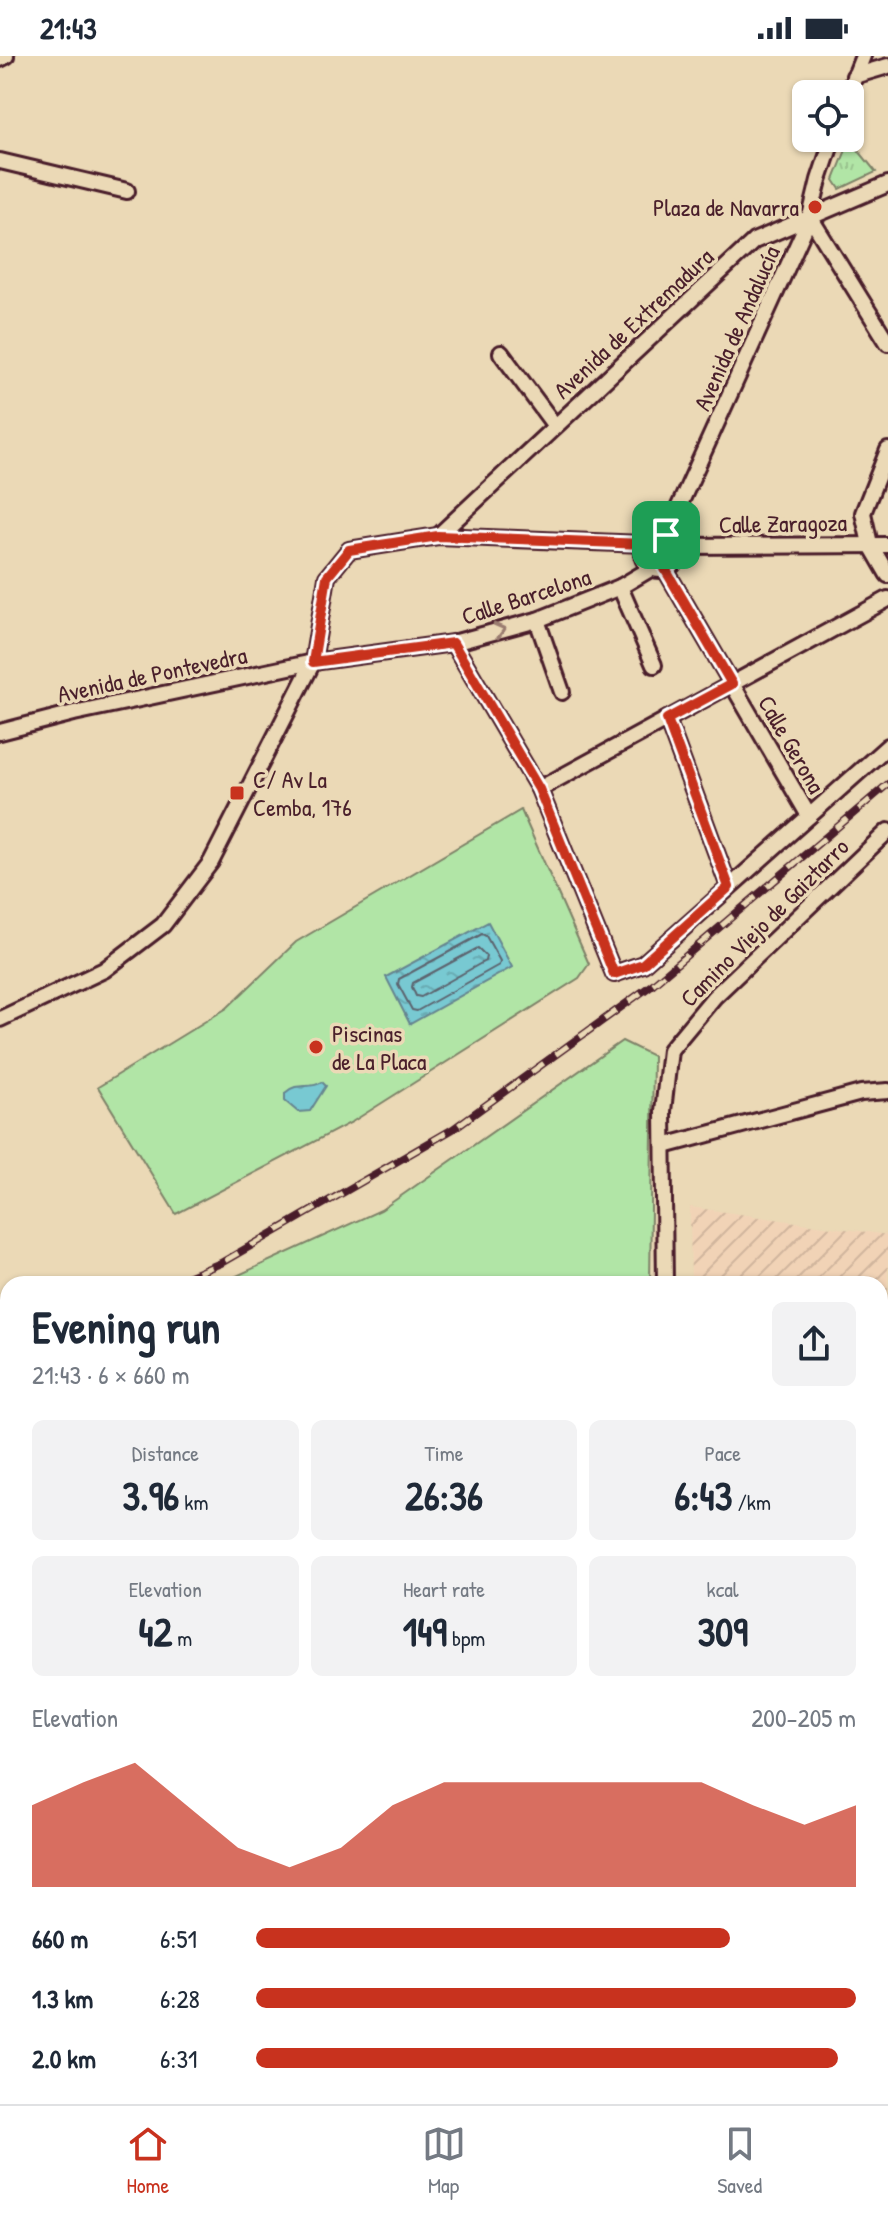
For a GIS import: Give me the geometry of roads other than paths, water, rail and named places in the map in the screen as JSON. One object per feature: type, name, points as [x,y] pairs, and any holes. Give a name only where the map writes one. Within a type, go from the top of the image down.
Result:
[{"type":"street","points":[[0,59],[6,56]]},
{"type":"street","points":[[853,80],[863,56]]},
{"type":"street","points":[[854,76],[888,66]]},
{"type":"street","points":[[828,152],[810,217],[888,343]]},
{"type":"street","points":[[0,161],[127,191]]},
{"type":"street","points":[[810,217],[888,184]]},
{"type":"street","name":"Avenida de Extremadura","points":[[438,536],[754,241],[810,217]]},
{"type":"street","name":"Avenida de Andalucía","points":[[666,535],[810,217]]},
{"type":"street","points":[[501,353],[555,426]]},
{"type":"street","points":[[888,450],[863,513],[870,544],[888,575]]},
{"type":"street","points":[[666,535],[677,546],[678,554],[674,564],[658,569],[643,557],[644,544],[651,536],[666,535]]},
{"type":"street","points":[[0,1019],[104,970],[163,925],[211,862],[313,662],[327,577],[349,550],[438,536],[644,544]]},
{"type":"street","name":"Calle Zaragoza","points":[[677,546],[888,545]]},
{"type":"street","name":"Calle Barcelona","points":[[313,662],[453,643],[537,620],[658,569]]},
{"type":"street","name":"Calle Gerona","points":[[658,569],[732,684],[809,816]]},
{"type":"street","points":[[620,587],[654,665]]},
{"type":"street","points":[[539,789],[888,599]]},
{"type":"street","points":[[537,620],[562,692]]},
{"type":"street","points":[[453,643],[539,789],[614,974],[643,964],[888,746]]},
{"type":"street","name":"Avenida de Pontevedra","points":[[0,732],[313,662]]},
{"type":"street","points":[[667,719],[729,887]]},
{"type":"street","name":"Camino Viejo de Gaiztarro","points":[[665,1276],[663,1111],[670,1050],[714,997],[888,831]]},
{"type":"street","points":[[664,1146],[861,1093],[888,1091]]},
{"type":"water","points":[[488,922],[512,967],[410,1024],[386,977]]},
{"type":"water","points":[[322,1082],[326,1086],[310,1111],[298,1112],[285,1101],[285,1093],[290,1089]]},
{"type":"railway","points":[[189,1276],[221,1263],[453,1129],[653,984],[888,784]]},
{"type":"place","name":"Plaza de Navarra","points":[[815,207]]},
{"type":"place","name":"C/ Av La Cemba, 176","points":[[237,793]]},
{"type":"place","name":"Piscinas de La Placa","points":[[316,1047]]}]
